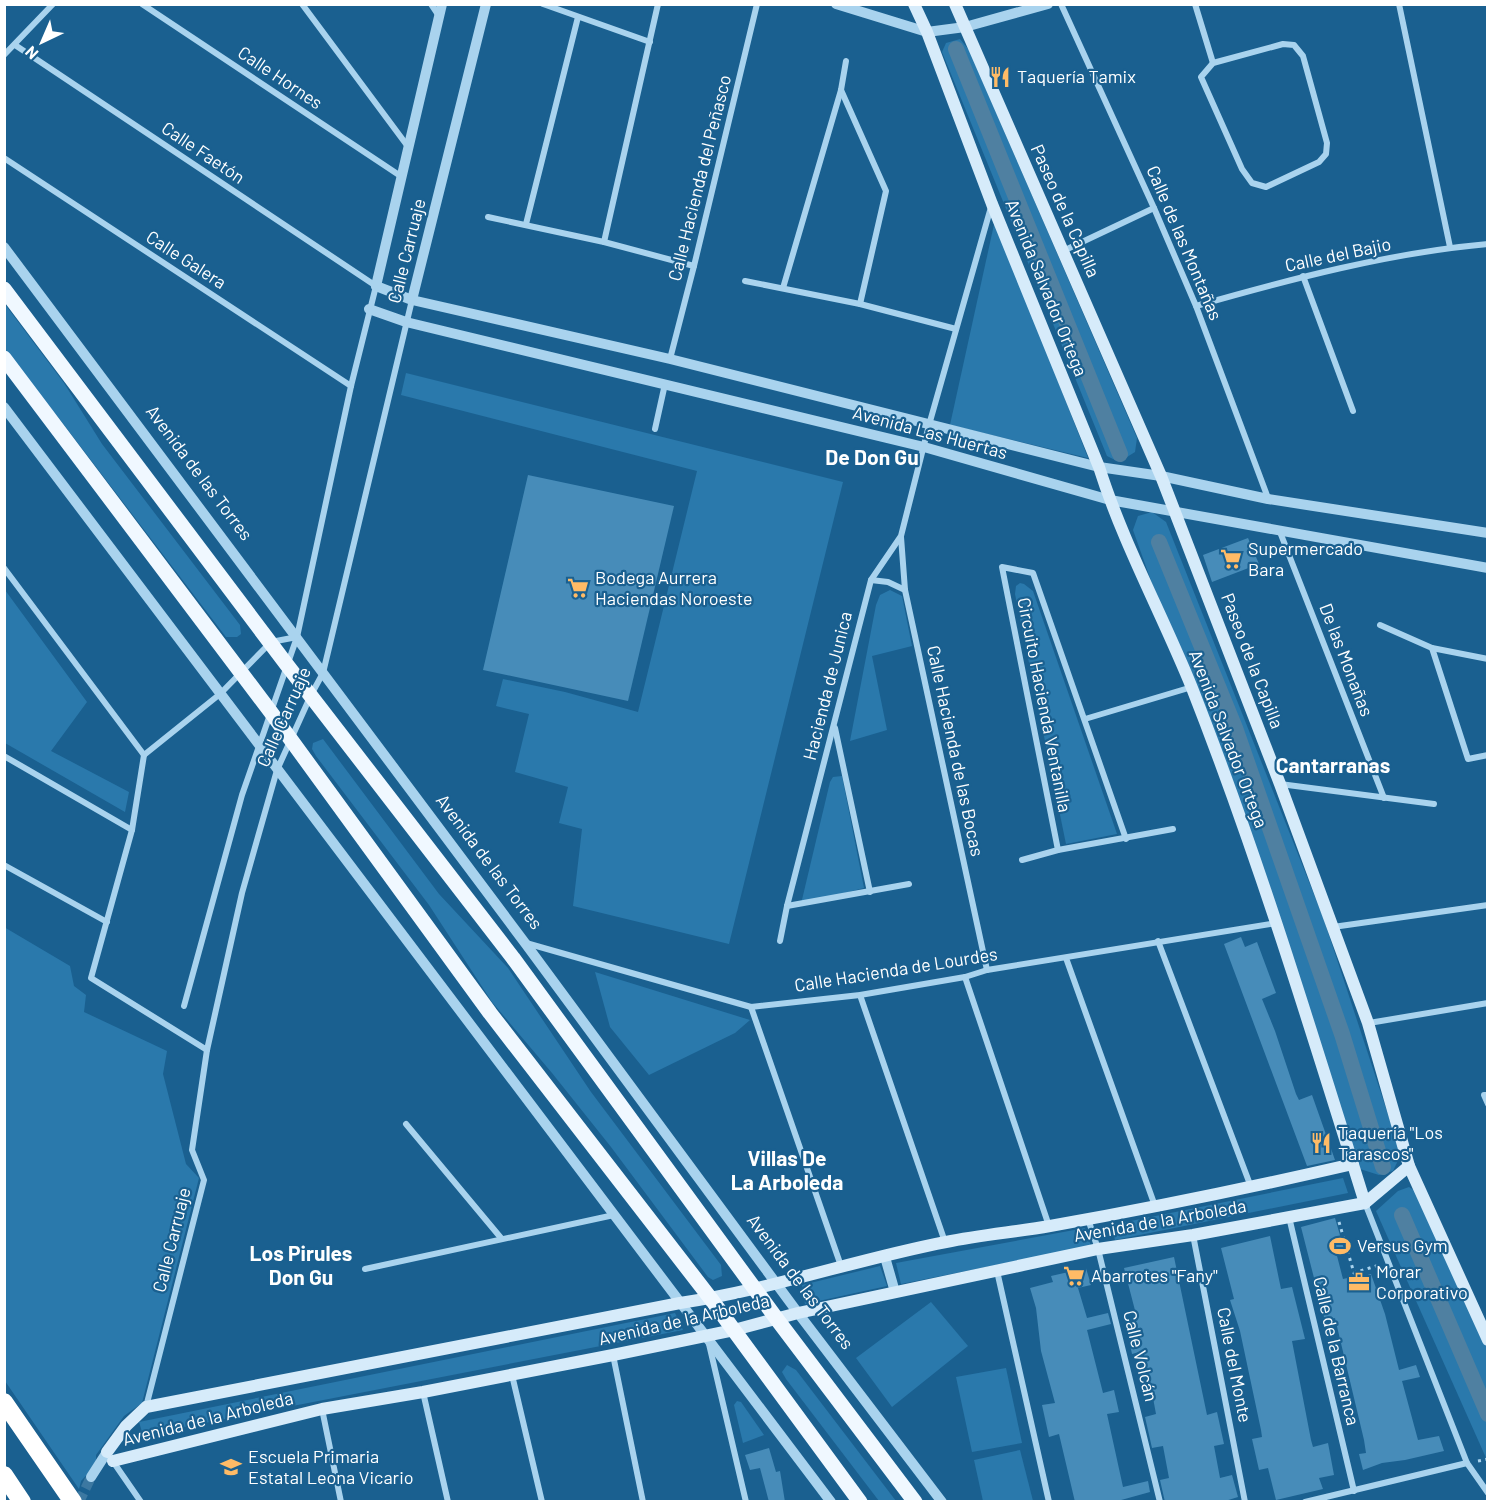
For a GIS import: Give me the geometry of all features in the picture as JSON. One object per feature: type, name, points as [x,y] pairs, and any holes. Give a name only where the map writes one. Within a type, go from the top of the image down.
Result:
[{"type":"highway","points":[[4,1402],[73,1502]]},
{"type":"highway","points":[[4,1475],[22,1502]]},
{"type":"main road","name":"Avenida Salvador Ortega","points":[[914,4],[992,204],[1100,467],[1110,500],[1192,687],[1277,923],[1365,1203]]},
{"type":"main road","name":"Paseo de la Capilla","points":[[955,4],[1161,476],[1280,784],[1368,1023],[1409,1166],[1488,1340]]},
{"type":"main road","points":[[4,289],[287,665],[513,958],[776,1318],[915,1502]]},
{"type":"main road","points":[[4,358],[270,711],[490,1013],[711,1299],[861,1502]]},
{"type":"main road","name":"Avenida de la Arboleda","points":[[110,1457],[126,1426],[146,1407],[680,1303],[711,1299],[945,1242],[1049,1226],[1155,1206],[1353,1164]]},
{"type":"main road","points":[[1365,1203],[1409,1166]]},
{"type":"main road","name":"Avenida de la Arboleda","points":[[110,1457],[322,1409],[423,1392],[707,1336],[798,1313],[1098,1249],[1365,1203]]},
{"type":"street","points":[[4,55],[52,4]]},
{"type":"street","name":"Calle Hornes","points":[[142,4],[402,177]]},
{"type":"street","points":[[302,4],[409,149]]},
{"type":"street","points":[[431,4],[439,16]]},
{"type":"street","name":"Calle Carruaje","points":[[184,1006],[242,795],[297,637],[351,386],[442,4]]},
{"type":"street","name":"Calle Carruaje","points":[[146,1407],[204,1180],[192,1150],[207,1050],[242,893],[277,770],[323,673],[406,322],[486,4]]},
{"type":"street","points":[[543,4],[650,42]]},
{"type":"street","points":[[604,242],[658,4]]},
{"type":"street","name":"Calle Hacienda del Peñasco","points":[[670,359],[758,4]]},
{"type":"street","points":[[836,4],[927,33],[965,27],[1048,4]]},
{"type":"street","name":"Calle de las Montañas","points":[[1061,4],[1196,306],[1268,499]]},
{"type":"street","points":[[1195,4],[1213,63]]},
{"type":"street","points":[[1399,4],[1450,247]]},
{"type":"street","points":[[526,224],[578,18]]},
{"type":"street","points":[[1283,44],[1294,45],[1303,56],[1327,143],[1326,154],[1319,162],[1266,187],[1252,183],[1242,169],[1201,76],[1213,63],[1283,44]]},
{"type":"street","name":"Calle Faetón","points":[[15,45],[376,286]]},
{"type":"street","points":[[783,288],[841,90],[846,61]]},
{"type":"street","points":[[841,90],[886,191],[860,304]]},
{"type":"street","name":"Calle Galera","points":[[4,158],[351,386]]},
{"type":"street","name":"Hacienda de Junica","points":[[780,941],[871,580],[901,536],[929,425],[992,204]]},
{"type":"street","points":[[1063,252],[1154,208]]},
{"type":"street","points":[[488,217],[604,242],[694,266]]},
{"type":"street","name":"Calle del Bajio","points":[[1196,306],[1303,276],[1450,247],[1488,243]]},
{"type":"street","name":"Avenida de las Torres","points":[[4,247],[525,943],[798,1313],[942,1502]]},
{"type":"street","points":[[1303,276],[1353,411]]},
{"type":"street","points":[[745,281],[860,304],[956,329]]},
{"type":"street","name":"Avenida Las Huertas","points":[[376,286],[412,300],[670,359],[1100,467],[1161,476],[1268,499],[1488,534]]},
{"type":"street","name":"Avenida Las Huertas","points":[[369,309],[406,322],[924,447],[1110,500],[1488,568]]},
{"type":"street","points":[[654,429],[665,384]]},
{"type":"street","points":[[4,407],[831,1502]]},
{"type":"street","name":"De las Monañas","points":[[1280,532],[1384,798]]},
{"type":"street","name":"Calle Hacienda de las Bocas","points":[[901,536],[904,590],[987,970]]},
{"type":"street","name":"Circuito Hacienda Ventanilla","points":[[1058,850],[1002,567],[1033,573],[1085,719]]},
{"type":"street","points":[[4,568],[144,755]]},
{"type":"street","points":[[871,580],[888,582],[904,590]]},
{"type":"street","points":[[1380,625],[1432,648],[1488,659]]},
{"type":"street","points":[[207,1050],[91,978],[132,830],[144,755],[220,694],[271,642],[297,637]]},
{"type":"street","points":[[1432,648],[1468,759],[1488,755]]},
{"type":"street","points":[[1126,839],[1085,719],[1192,687]]},
{"type":"street","points":[[834,724],[870,892]]},
{"type":"street","points":[[4,756],[132,830]]},
{"type":"street","points":[[1280,784],[1434,804]]},
{"type":"street","points":[[1022,860],[1058,850],[1173,829]]},
{"type":"street","points":[[4,864],[107,922]]},
{"type":"street","points":[[787,906],[909,884]]},
{"type":"street","points":[[1333,927],[1488,905]]},
{"type":"street","name":"Calle Hacienda de Lourdes","points":[[525,943],[751,1007],[860,995],[964,977],[987,970],[1277,923]]},
{"type":"street","points":[[1158,941],[1251,1187]]},
{"type":"street","points":[[1066,958],[1155,1206]]},
{"type":"street","points":[[964,977],[1049,1226]]},
{"type":"street","points":[[860,995],[945,1242]]},
{"type":"street","points":[[1368,1023],[1488,1003]]},
{"type":"street","points":[[751,1007],[841,1266]]},
{"type":"street","points":[[1488,1095],[1484,1095],[1488,1104]]},
{"type":"street","points":[[406,1124],[501,1238]]},
{"type":"street","name":"Avenida Salvador Ortega","points":[[1365,1203],[1467,1463],[1488,1493]]},
{"type":"street","points":[[365,1269],[614,1215]]},
{"type":"street","name":"Calle de la Barranca","points":[[1289,1217],[1354,1491]]},
{"type":"street","name":"Calle Volcán","points":[[1088,1218],[1098,1249],[1160,1502]]},
{"type":"street","name":"Calle del Monte","points":[[1193,1234],[1245,1502]]},
{"type":"street","points":[[885,1257],[895,1292]]},
{"type":"street","points":[[997,1270],[1049,1502]]},
{"type":"street","points":[[707,1336],[746,1502]]},
{"type":"street","points":[[613,1355],[643,1502]]},
{"type":"street","points":[[512,1375],[542,1502]]},
{"type":"street","points":[[423,1392],[448,1502]]},
{"type":"street","points":[[322,1409],[341,1502]]},
{"type":"street","points":[[110,1457],[141,1502]]},
{"type":"street","name":"Avenida de la Arboleda","points":[[91,1478],[98,1467],[110,1457]]},
{"type":"street","points":[[1305,1502],[1467,1463]]},
{"type":"path","points":[[1335,1208],[1354,1273],[1389,1262]]},
{"type":"shaded area","points":[[960,39],[969,50],[1137,438],[1135,452],[1119,462],[1107,456],[942,52],[946,43]]},
{"type":"shaded area","points":[[995,220],[1088,458],[950,425]]},
{"type":"shaded area","points":[[4,303],[64,383],[102,444],[240,625],[241,634],[237,637],[226,637],[58,417],[5,355]]},
{"type":"shaded area","points":[[406,373],[843,482],[729,944],[573,906],[582,829],[559,823],[568,787],[515,772],[529,714],[496,706],[503,679],[565,692],[638,712],[697,471],[401,395]]},
{"type":"shaded area","points":[[1152,512],[1166,522],[1323,917],[1401,1154],[1393,1171],[1379,1175],[1360,1169],[1133,530],[1138,516]]},
{"type":"shaded area","points":[[1020,583],[1033,591],[1117,834],[1066,844],[1015,594],[1016,586]]},
{"type":"shaded area","points":[[5,590],[87,702],[51,751],[129,792],[125,812],[5,743]]},
{"type":"shaded area","points":[[890,590],[902,596],[912,646],[872,656],[887,730],[850,741],[876,605],[880,595]]},
{"type":"shaded area","points":[[323,739],[439,894],[508,968],[591,1092],[721,1265],[722,1276],[713,1280],[708,1277],[611,1147],[492,1002],[429,905],[316,756],[312,749],[313,743]]},
{"type":"shaded area","points":[[842,776],[864,888],[801,904],[830,782],[833,777]]},
{"type":"shaded area","points":[[4,927],[70,966],[74,986],[86,995],[84,1012],[167,1051],[163,1074],[186,1164],[199,1178],[142,1403],[124,1416],[96,1455],[96,1465],[81,1481],[79,1489],[5,1381]]},
{"type":"shaded area","points":[[595,972],[750,1020],[735,1033],[649,1075],[610,1027]]},
{"type":"shaded area","points":[[1343,1178],[1348,1193],[1115,1240],[1111,1225]]},
{"type":"shaded area","points":[[1409,1187],[1420,1194],[1487,1343],[1487,1460],[1376,1211],[1398,1191]]},
{"type":"shaded area","points":[[1085,1228],[1091,1246],[901,1284],[896,1263]]},
{"type":"shaded area","points":[[880,1266],[887,1286],[805,1304],[802,1285]]},
{"type":"shaded area","points":[[931,1302],[968,1346],[892,1407],[856,1358]]},
{"type":"shaded area","points":[[675,1313],[683,1330],[143,1435],[139,1422]]},
{"type":"shaded area","points":[[787,1365],[796,1370],[896,1501],[879,1501],[786,1379],[782,1372]]},
{"type":"shaded area","points":[[1006,1368],[1022,1443],[972,1452],[956,1377]]},
{"type":"shaded area","points":[[737,1401],[741,1402],[764,1435],[743,1443],[734,1405]]},
{"type":"shaded area","points":[[1020,1450],[1033,1501],[983,1501],[974,1460]]},
{"type":"building","name":"Bodega Aurrera Haciendas Noroeste","points":[[528,475],[674,506],[628,701],[483,670]]},
{"type":"building","name":"Supermercado Bara","points":[[1248,538],[1259,564],[1212,582],[1203,555]]},
{"type":"building","points":[[1241,937],[1245,947],[1257,942],[1276,993],[1262,999],[1296,1094],[1299,1100],[1312,1095],[1335,1160],[1307,1166],[1224,944]]},
{"type":"building","points":[[1335,1218],[1344,1249],[1336,1252],[1343,1279],[1371,1274],[1385,1314],[1399,1370],[1416,1365],[1420,1377],[1402,1381],[1418,1440],[1439,1436],[1444,1451],[1382,1463],[1363,1470],[1359,1454],[1366,1453],[1364,1440],[1335,1318],[1325,1321],[1301,1227]]},
{"type":"building","points":[[1270,1236],[1281,1289],[1292,1287],[1305,1339],[1292,1341],[1311,1440],[1313,1447],[1328,1443],[1334,1475],[1319,1478],[1323,1489],[1276,1500],[1268,1468],[1259,1470],[1252,1439],[1262,1437],[1261,1430],[1240,1331],[1230,1300],[1234,1299],[1221,1248]]},
{"type":"building","points":[[1174,1257],[1207,1415],[1217,1412],[1224,1444],[1214,1446],[1220,1478],[1232,1475],[1238,1497],[1222,1502],[1165,1502],[1160,1480],[1169,1478],[1163,1446],[1152,1448],[1145,1417],[1156,1414],[1148,1371],[1143,1351],[1132,1354],[1125,1321],[1137,1318],[1124,1268]]},
{"type":"building","points":[[1086,1268],[1091,1285],[1078,1288],[1087,1318],[1108,1313],[1111,1324],[1087,1330],[1103,1393],[1114,1390],[1119,1412],[1107,1414],[1123,1487],[1148,1481],[1150,1492],[1114,1502],[1075,1502],[1059,1434],[1049,1437],[1042,1405],[1055,1403],[1041,1351],[1036,1308],[1030,1288],[1053,1282],[1051,1276]]},
{"type":"building","points":[[769,1448],[776,1472],[780,1471],[785,1502],[769,1502],[760,1468],[750,1470],[745,1455]]},
{"type":"waterway","points":[[956,49],[1120,454]]},
{"type":"waterway","points":[[1159,542],[1235,728],[1342,1034],[1383,1167]]},
{"type":"waterway","points":[[1402,1215],[1488,1414]]},
{"type":"tunnel","points":[[79,1502],[91,1477]]},
{"type":"place","name":"Taquería Tamix","points":[[1000,77]]},
{"type":"place","name":"Supermercado Bara","points":[[1231,559]]},
{"type":"place","name":"Bodega Aurrera Haciendas Noroeste","points":[[578,588]]},
{"type":"place","name":"Taquería \"Los Tarascos\"","points":[[1321,1143]]},
{"type":"place","name":"Versus Gym","points":[[1340,1246]]},
{"type":"place","name":"Abarrotes \"Fany\"","points":[[1074,1276]]},
{"type":"place","name":"Morar Corporativo","points":[[1359,1282]]},
{"type":"place","name":"Escuela Primaria Estatal Leona Vicario","points":[[231,1467]]},
{"type":"district","name":"De Don Gu","points":[[872,458]]},
{"type":"district","name":"Cantarranas","points":[[1333,766]]},
{"type":"district","name":"Villas De La Arboleda","points":[[787,1171]]},
{"type":"district","name":"Los Pirules Don Gu","points":[[301,1266]]}]
